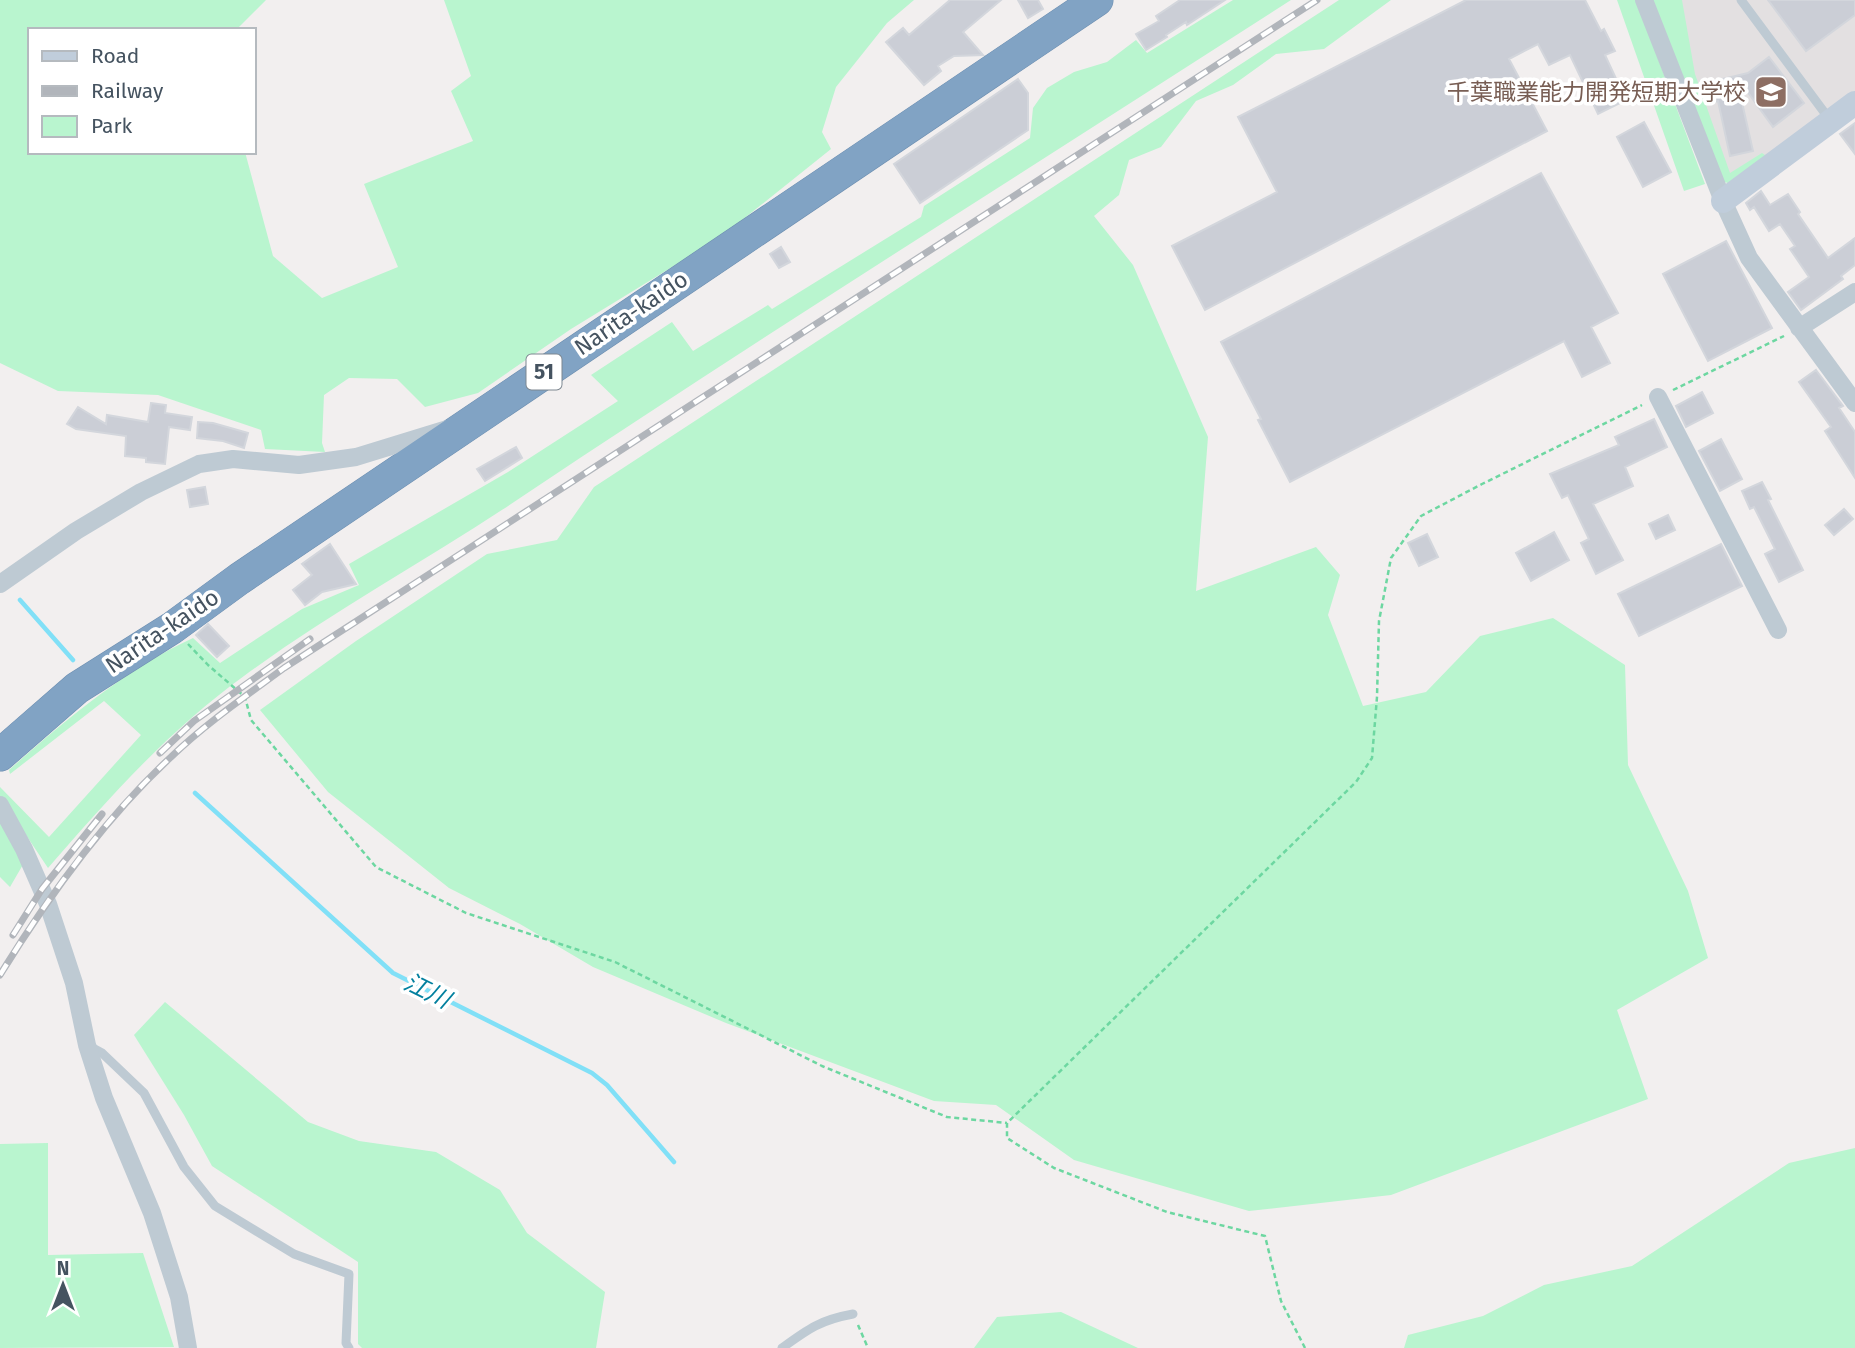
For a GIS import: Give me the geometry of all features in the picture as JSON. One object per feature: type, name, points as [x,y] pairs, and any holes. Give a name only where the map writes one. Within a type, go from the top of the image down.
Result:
[{"type":"highway","name":"Narita-kaido","points":[[0,755],[77,688],[172,628],[239,579],[570,354],[1097,0]]},
{"type":"street","points":[[1644,0],[1723,201],[1749,258],[1855,403]]},
{"type":"street","points":[[1723,201],[1855,103]]},
{"type":"street","points":[[1799,328],[1855,292]]},
{"type":"street","points":[[1658,397],[1778,630]]},
{"type":"street","points":[[0,584],[75,531],[141,492],[199,464],[233,459],[299,465],[356,457],[473,422]]},
{"type":"street","points":[[0,805],[42,889],[74,983],[87,1045],[104,1098],[152,1213],[179,1297],[188,1348]]},
{"type":"lane","points":[[1741,0],[1831,121]]},
{"type":"lane","points":[[87,1045],[102,1053],[144,1093],[184,1167],[215,1206],[294,1254],[349,1273],[346,1343],[349,1348]]},
{"type":"lane","points":[[782,1348],[814,1325],[852,1314]]},
{"type":"path","points":[[1305,1348],[1281,1301],[1265,1236],[1167,1212],[1054,1168],[1007,1138],[1007,1123],[1356,782],[1372,758],[1379,621],[1391,558],[1422,516],[1799,328]]},
{"type":"path","points":[[172,628],[208,665],[245,697],[251,720],[376,867],[466,913],[615,962],[822,1066],[947,1116],[1007,1123]]},
{"type":"path","points":[[852,1314],[868,1348]]},
{"type":"shaded area","name":"千葉職業能力開発短期大学校","points":[[1652,0],[1855,0],[1855,93],[1731,184]]},
{"type":"green space","points":[[0,0],[266,0],[238,28],[28,28],[28,154],[246,154],[273,256],[322,298],[398,267],[364,184],[473,141],[451,91],[471,76],[444,0],[914,0],[887,23],[836,87],[822,132],[831,149],[721,237],[571,329],[478,393],[425,407],[397,379],[349,378],[324,395],[322,443],[325,452],[265,449],[261,430],[158,395],[58,391],[0,363]]},
{"type":"green space","points":[[1233,0],[1291,0],[277,652],[217,697],[165,742],[48,868],[0,796],[0,787],[49,837],[141,735],[104,701],[10,774],[9,770],[96,697],[168,650],[193,638],[220,663],[302,609],[359,585],[349,564],[508,472],[618,401],[591,375],[672,322],[693,351],[768,305],[772,309],[921,217],[924,206],[1030,138],[1033,108],[1047,88],[1074,72],[1107,62],[1136,40],[1147,53]]},
{"type":"green space","points":[[1339,0],[1391,0],[1324,49],[1276,54],[1233,85],[1196,101],[1161,147],[1129,160],[1119,195],[1094,216],[1133,265],[1208,437],[1196,591],[1316,547],[1340,575],[1328,615],[1363,706],[1426,692],[1480,636],[1553,618],[1625,665],[1628,765],[1688,891],[1708,958],[1617,1010],[1648,1099],[1391,1195],[1249,1211],[1074,1160],[996,1105],[934,1101],[726,1023],[593,967],[520,924],[449,888],[328,792],[260,710],[356,641],[487,554],[557,540],[594,487]]},
{"type":"green space","points":[[1617,0],[1636,0],[1705,184],[1684,191]]},
{"type":"green space","points":[[1652,0],[1682,0],[1695,74],[1730,173],[1762,153],[1768,157],[1731,184],[1721,181]]},
{"type":"green space","points":[[0,806],[32,849],[10,887],[0,877]]},
{"type":"green space","points":[[165,1002],[308,1122],[359,1141],[436,1152],[500,1190],[527,1233],[605,1292],[596,1348],[362,1348],[358,1344],[358,1262],[212,1166],[134,1035]]},
{"type":"green space","points":[[48,1143],[48,1255],[143,1253],[174,1347],[0,1348],[0,1144]]},
{"type":"green space","points":[[1855,1148],[1855,1348],[1404,1348],[1408,1335],[1483,1316],[1544,1285],[1632,1266],[1789,1163]]},
{"type":"green space","points":[[1061,1312],[1138,1348],[974,1348],[997,1317]]},
{"type":"building","points":[[950,0],[1001,0],[963,32],[983,55],[954,56],[938,66],[941,71],[924,85],[886,42],[903,28],[909,35]]},
{"type":"building","points":[[1018,0],[1038,0],[1043,9],[1028,18]]},
{"type":"building","points":[[1180,0],[1225,0],[1187,25],[1186,22],[1146,50],[1136,34],[1159,21],[1156,16]]},
{"type":"building","points":[[1466,0],[1585,0],[1615,51],[1605,55],[1626,100],[1598,114],[1570,55],[1549,65],[1538,44],[1509,59],[1547,131],[1205,310],[1172,246],[1277,192],[1238,117]]},
{"type":"building","points":[[1768,0],[1855,0],[1855,15],[1806,51]]},
{"type":"building","points":[[1769,57],[1804,103],[1773,127],[1736,76],[1753,151],[1730,156],[1718,101],[1714,102],[1710,82],[1748,73]]},
{"type":"building","points":[[1018,79],[1028,93],[1028,130],[920,203],[894,164]]},
{"type":"building","points":[[1644,122],[1671,172],[1643,187],[1617,137]]},
{"type":"building","points":[[1855,123],[1855,154],[1840,134]]},
{"type":"building","points":[[1541,173],[1618,313],[1591,327],[1610,363],[1582,377],[1564,341],[1290,482],[1221,342]]},
{"type":"building","points":[[1761,191],[1770,205],[1788,194],[1800,212],[1798,214],[1828,258],[1855,238],[1855,265],[1841,276],[1843,279],[1801,310],[1788,292],[1809,277],[1790,249],[1795,246],[1780,224],[1769,231],[1754,207],[1750,210],[1746,203]]},
{"type":"building","points":[[1726,241],[1772,328],[1708,361],[1663,274]]},
{"type":"building","points":[[781,247],[790,262],[779,268],[770,254]]},
{"type":"building","points":[[1816,370],[1843,406],[1839,408],[1855,432],[1855,478],[1825,431],[1831,427],[1799,382]]},
{"type":"building","points":[[1702,392],[1713,413],[1686,427],[1676,406]]},
{"type":"building","points":[[151,403],[166,405],[165,413],[192,417],[190,430],[169,427],[165,464],[146,462],[146,458],[125,456],[126,436],[76,429],[67,424],[78,407],[106,424],[107,415],[148,422]]},
{"type":"building","points":[[1654,419],[1667,447],[1625,467],[1633,486],[1593,504],[1623,560],[1596,574],[1581,543],[1589,539],[1568,495],[1562,498],[1550,474],[1619,445],[1615,437]]},
{"type":"building","points":[[198,422],[213,423],[248,433],[244,448],[223,441],[197,438]]},
{"type":"building","points":[[1721,439],[1742,479],[1720,491],[1699,451]]},
{"type":"building","points":[[516,447],[522,458],[485,481],[477,469]]},
{"type":"building","points":[[1762,482],[1771,499],[1768,500],[1803,570],[1779,582],[1765,554],[1775,549],[1754,507],[1750,509],[1742,491]]},
{"type":"building","points":[[205,487],[208,504],[190,507],[187,490]]},
{"type":"building","points":[[1844,509],[1853,519],[1834,535],[1825,525]]},
{"type":"building","points":[[1668,515],[1675,530],[1656,539],[1649,524]]},
{"type":"building","points":[[1554,532],[1569,560],[1531,581],[1516,553]]},
{"type":"building","points":[[1427,534],[1438,557],[1419,566],[1408,543]]},
{"type":"building","points":[[330,544],[356,584],[322,592],[305,605],[293,590],[312,575],[302,564]]},
{"type":"building","points":[[1721,544],[1742,586],[1639,636],[1618,594]]},
{"type":"building","points":[[208,624],[229,646],[217,657],[196,635]]},
{"type":"waterway","name":"江川","points":[[20,600],[73,660]]},
{"type":"waterway","name":"江川","points":[[195,793],[393,973],[592,1073],[607,1085],[674,1162]]},
{"type":"railway","points":[[0,975],[78,860],[146,781],[212,722],[284,668],[1317,0]]},
{"type":"railway","points":[[160,753],[194,721],[310,639]]},
{"type":"railway","points":[[13,935],[42,889],[102,814]]},
{"type":"place","name":"千葉職業能力開発短期大学校","points":[[1771,92]]}]
